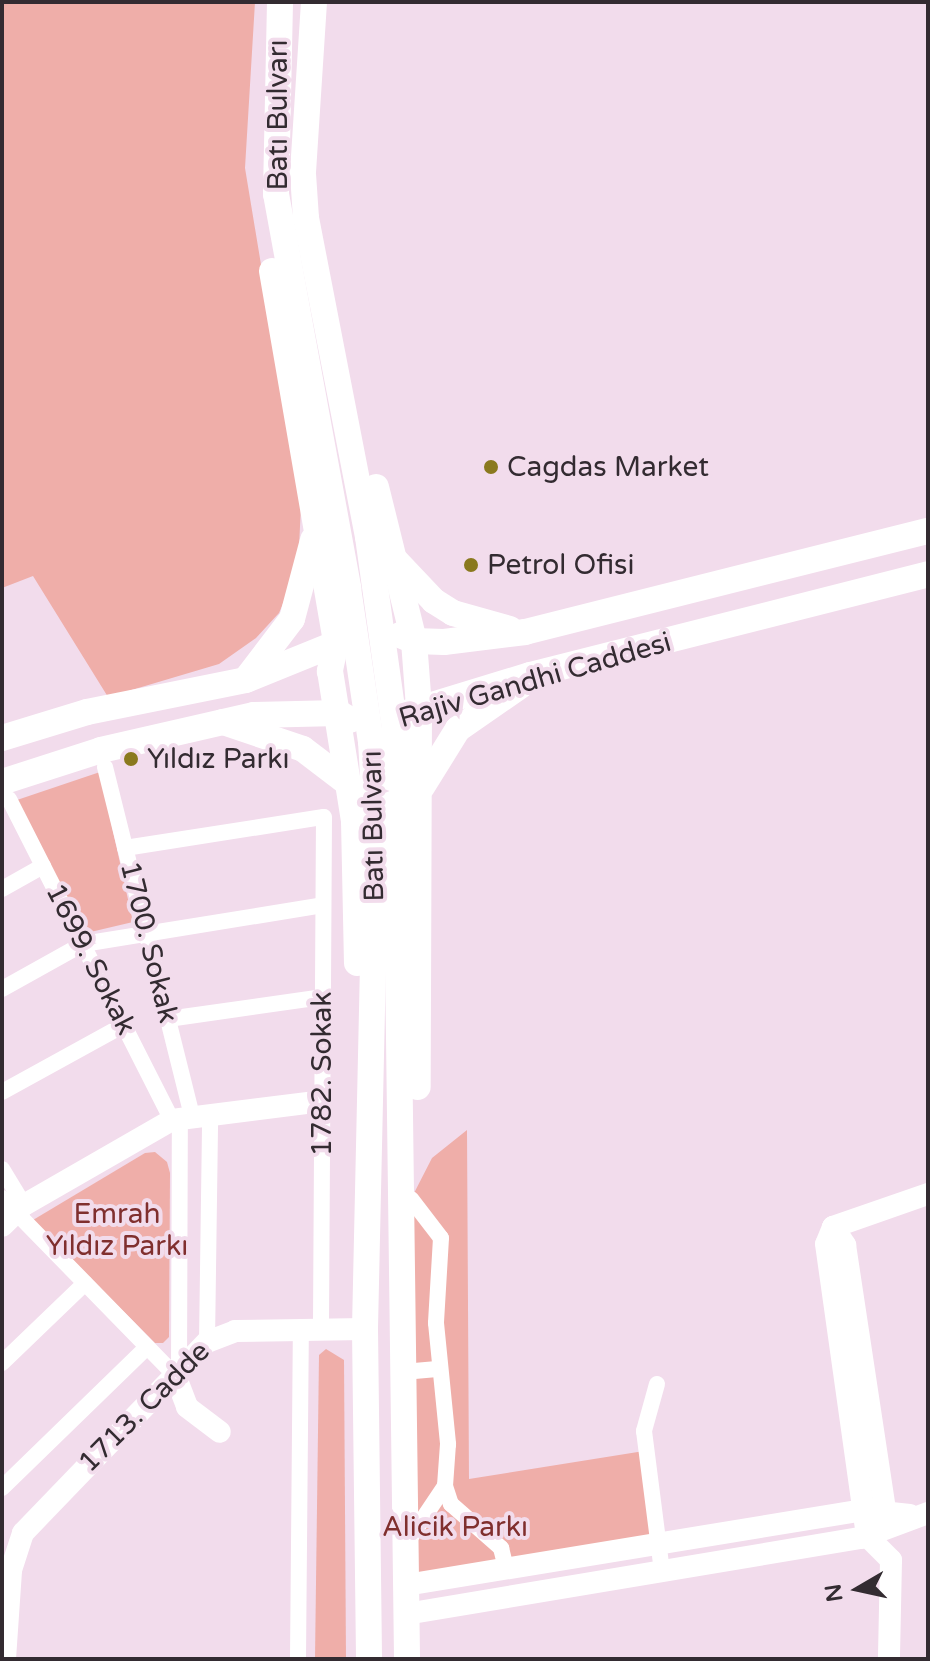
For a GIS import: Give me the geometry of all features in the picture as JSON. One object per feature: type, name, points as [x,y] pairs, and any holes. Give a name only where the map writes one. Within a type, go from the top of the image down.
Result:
[{"type":"main road","name":"Batı Bulvarı","points":[[280,2],[275,185],[371,741],[374,1003],[365,1329],[369,1659]]},
{"type":"main road","name":"Batı Bulvarı","points":[[314,2],[303,191],[368,537],[395,728],[407,1659]]},
{"type":"main road","points":[[305,133],[319,154],[319,192],[394,559],[414,641],[419,708],[420,1048],[410,1225],[403,1237]]},
{"type":"main road","name":"Batı Bulvarı","points":[[275,185],[261,192],[262,214],[336,642],[330,671],[349,784],[356,877],[357,1159],[370,1187]]},
{"type":"main road","points":[[246,680],[292,619],[316,524]]},
{"type":"main road","name":"Rajiv Gandhi Caddesi","points":[[2,738],[87,712],[246,680],[336,642],[391,631],[414,641],[525,632],[928,531]]},
{"type":"main road","points":[[394,559],[434,601],[453,613],[525,632]]},
{"type":"main road","name":"Rajiv Gandhi Caddesi","points":[[6,790],[101,750],[254,715],[339,713],[357,724],[384,723],[419,708],[530,675],[928,574]]},
{"type":"main road","points":[[419,794],[458,729],[530,675]]},
{"type":"main road","points":[[223,722],[303,749],[349,784]]},
{"type":"street","name":"1700. Sokak","points":[[105,767],[168,1019],[188,1118]]},
{"type":"street","name":"1699. Sokak","points":[[6,790],[124,1025],[188,1118]]},
{"type":"street","name":"1782. Sokak","points":[[125,848],[324,817],[322,1101],[298,1659]]},
{"type":"street","points":[[2,889],[43,866]]},
{"type":"street","points":[[2,989],[83,944],[146,930],[323,905]]},
{"type":"street","points":[[168,1019],[323,997]]},
{"type":"street","points":[[2,1092],[124,1025]]},
{"type":"street","points":[[11,1210],[188,1118],[322,1101]]},
{"type":"street","points":[[188,1118],[207,1342]]},
{"type":"street","points":[[188,1118],[177,1372],[187,1407],[220,1432]]},
{"type":"street","points":[[2,1169],[11,1210],[147,1347],[177,1372]]},
{"type":"street","points":[[880,1525],[863,1510],[826,1244],[833,1227],[928,1194]]},
{"type":"street","points":[[411,1199],[441,1238],[436,1323],[448,1444],[445,1486],[451,1504],[501,1548],[506,1568]]},
{"type":"street","points":[[833,1227],[845,1245],[880,1525],[891,1560],[889,1659]]},
{"type":"street","points":[[2,1363],[85,1283]]},
{"type":"street","name":"1713. Cadde","points":[[5,1659],[13,1558],[35,1517],[207,1342],[235,1331],[365,1329]]},
{"type":"street","points":[[2,1488],[147,1347]]},
{"type":"street","points":[[403,1372],[440,1369]]},
{"type":"street","points":[[657,1384],[644,1431],[662,1571]]},
{"type":"street","points":[[406,1546],[445,1486]]},
{"type":"street","points":[[406,1585],[863,1510]]},
{"type":"street","points":[[406,1614],[662,1571],[921,1514]]},
{"type":"green space","points":[[2,2],[255,2],[245,168],[301,506],[298,568],[279,613],[256,638],[219,664],[108,697],[33,576],[2,588]]},
{"type":"green space","points":[[100,772],[133,922],[82,934],[17,800]]},
{"type":"green space","name":"Alicik Parkı","points":[[467,1130],[469,1479],[644,1451],[658,1544],[406,1585],[411,1199],[432,1158]]},
{"type":"green space","name":"Emrah Yıldız Parkı","points":[[155,1152],[167,1162],[170,1173],[169,1337],[163,1343],[155,1343],[33,1220],[145,1153]]},
{"type":"green space","points":[[326,1349],[344,1360],[346,1659],[315,1659],[319,1355]]},
{"type":"place","name":"Cagdas Market","points":[[491,467]]},
{"type":"place","name":"Petrol Ofisi","points":[[471,565]]},
{"type":"place","name":"Yıldız Parkı","points":[[131,759]]}]
